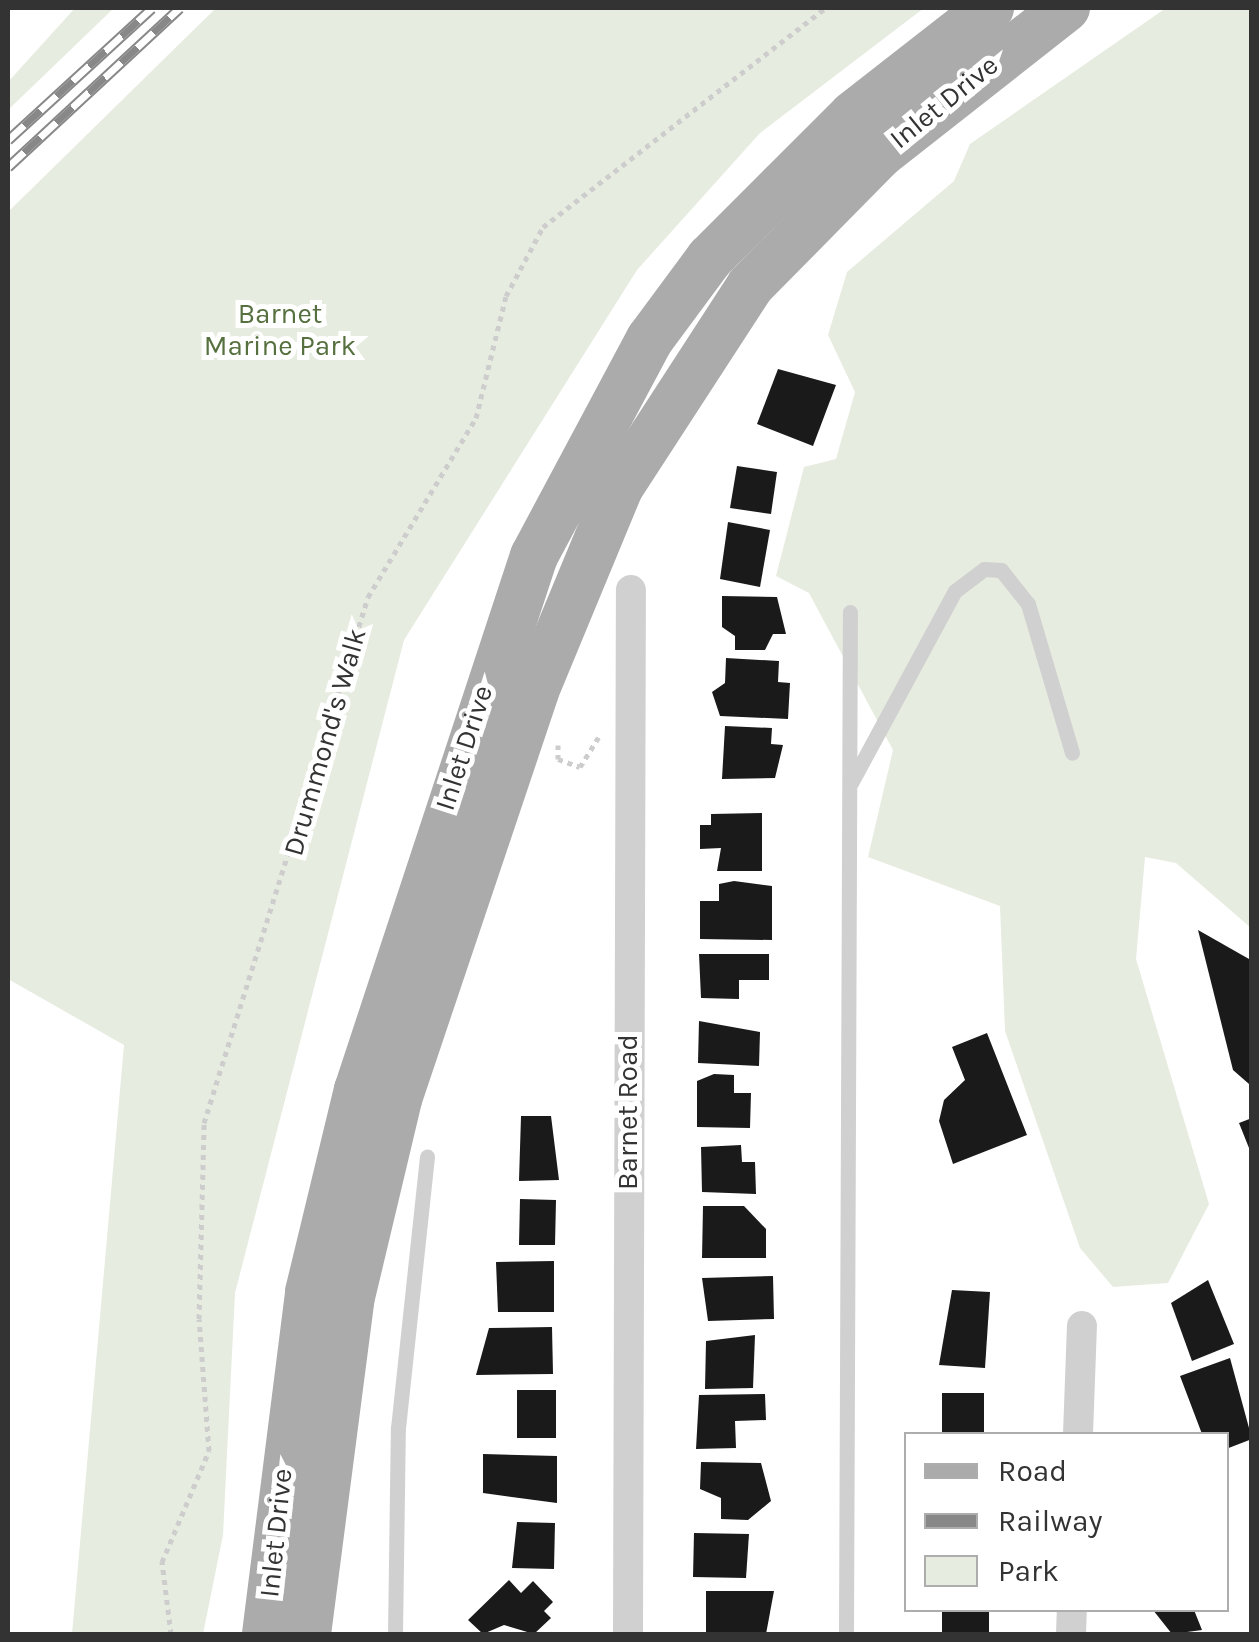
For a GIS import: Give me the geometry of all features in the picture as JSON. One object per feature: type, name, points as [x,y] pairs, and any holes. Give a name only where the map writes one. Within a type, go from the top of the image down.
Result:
[{"type":"main road","points":[[992,25],[1066,8]]},
{"type":"main road","name":"Inlet Drive","points":[[307,1634],[350,1300],[398,1099],[535,691],[619,488],[750,286],[879,155],[992,25]]},
{"type":"main road","name":"Inlet Drive","points":[[266,1634],[309,1292],[358,1090],[534,556],[650,339],[710,258],[854,115],[992,25]]},
{"type":"street","name":"Barnet Road","points":[[628,1634],[631,590]]},
{"type":"street","points":[[1078,1432],[1082,1326]]},
{"type":"lane","points":[[852,783],[954,591],[984,569],[1002,570],[1028,604],[1072,753]]},
{"type":"lane","points":[[846,1634],[850,612]]},
{"type":"lane","points":[[395,1634],[398,1428],[428,1157]]},
{"type":"path","name":"Drummond's Walk","points":[[171,1634],[162,1562],[208,1451],[199,1319],[204,1123],[368,597],[476,418],[506,296],[543,227],[824,8]]},
{"type":"path","points":[[535,691],[556,716],[567,767],[592,757],[602,731],[631,729]]},
{"type":"green space","points":[[75,8],[114,8],[8,110],[8,82]]},
{"type":"green space","name":"Barnet Marine Park","points":[[216,8],[924,8],[760,133],[637,270],[404,640],[235,1293],[223,1535],[203,1634],[72,1634],[124,1045],[8,979],[8,212]]},
{"type":"green space","points":[[1166,8],[1251,8],[1251,928],[1176,863],[1145,857],[1136,959],[1209,1204],[1168,1283],[1113,1287],[1080,1248],[1005,1031],[1000,906],[868,857],[893,750],[809,593],[776,576],[804,467],[836,459],[855,392],[828,335],[847,272],[954,181],[970,144]]},
{"type":"building","points":[[778,369],[836,385],[813,446],[757,424]]},
{"type":"building","points":[[737,466],[777,472],[771,514],[730,508]]},
{"type":"building","points":[[728,522],[770,530],[760,587],[720,579]]},
{"type":"building","points":[[722,596],[777,597],[786,634],[773,634],[765,650],[735,650],[735,636],[722,627]]},
{"type":"building","points":[[726,658],[779,661],[778,682],[790,683],[788,719],[720,716],[712,692],[725,683]]},
{"type":"building","points":[[725,726],[772,728],[771,744],[783,745],[775,778],[722,779]]},
{"type":"building","points":[[762,813],[762,871],[717,871],[721,848],[700,849],[700,825],[711,825],[711,814]]},
{"type":"building","points":[[734,881],[772,886],[772,940],[700,939],[700,901],[719,901],[719,884]]},
{"type":"building","points":[[1198,930],[1249,959],[1249,1084],[1233,1070]]},
{"type":"building","points":[[699,954],[769,954],[769,980],[739,980],[739,999],[701,998]]},
{"type":"building","points":[[699,1021],[760,1032],[759,1066],[698,1063]]},
{"type":"building","points":[[987,1033],[1027,1135],[953,1164],[939,1121],[944,1100],[965,1080],[952,1047]]},
{"type":"building","points":[[714,1074],[734,1075],[734,1093],[751,1093],[750,1128],[697,1127],[697,1081]]},
{"type":"building","points":[[521,1116],[551,1116],[559,1180],[519,1181]]},
{"type":"building","points":[[1252,1118],[1252,1153],[1251,1153],[1239,1123]]},
{"type":"building","points":[[741,1145],[742,1162],[755,1162],[756,1194],[702,1192],[701,1147]]},
{"type":"building","points":[[520,1199],[556,1200],[555,1245],[519,1245]]},
{"type":"building","points":[[703,1206],[744,1206],[766,1229],[766,1258],[702,1258]]},
{"type":"building","points":[[554,1261],[554,1312],[498,1312],[496,1262]]},
{"type":"building","points":[[773,1276],[774,1319],[708,1321],[702,1278]]},
{"type":"building","points":[[1208,1280],[1234,1344],[1192,1361],[1171,1303]]},
{"type":"building","points":[[952,1290],[990,1292],[985,1368],[939,1365]]},
{"type":"building","points":[[552,1327],[553,1374],[476,1375],[489,1328]]},
{"type":"building","points":[[755,1335],[753,1388],[705,1389],[706,1341]]},
{"type":"building","points":[[1230,1358],[1252,1439],[1229,1448],[1229,1432],[1201,1432],[1180,1376]]},
{"type":"building","points":[[517,1390],[556,1390],[556,1438],[517,1438]]},
{"type":"building","points":[[942,1393],[984,1393],[984,1432],[942,1432]]},
{"type":"building","points":[[765,1394],[766,1420],[735,1421],[736,1448],[696,1449],[699,1395]]},
{"type":"building","points":[[483,1454],[557,1456],[557,1503],[483,1493]]},
{"type":"building","points":[[701,1462],[761,1463],[771,1501],[748,1520],[721,1519],[721,1498],[700,1489]]},
{"type":"building","points":[[517,1522],[555,1523],[554,1569],[512,1568]]},
{"type":"building","points":[[694,1533],[749,1534],[746,1578],[693,1577]]},
{"type":"building","points":[[509,1580],[521,1593],[533,1581],[553,1602],[544,1611],[551,1618],[534,1634],[504,1625],[483,1634],[468,1620]]},
{"type":"building","points":[[706,1591],[774,1591],[766,1634],[706,1633]]},
{"type":"building","points":[[942,1612],[989,1612],[989,1634],[942,1634]]},
{"type":"building","points":[[1155,1612],[1195,1612],[1202,1630],[1172,1634]]},
{"type":"railway","points":[[8,140],[152,8]]},
{"type":"railway","points":[[8,167],[180,8]]}]
